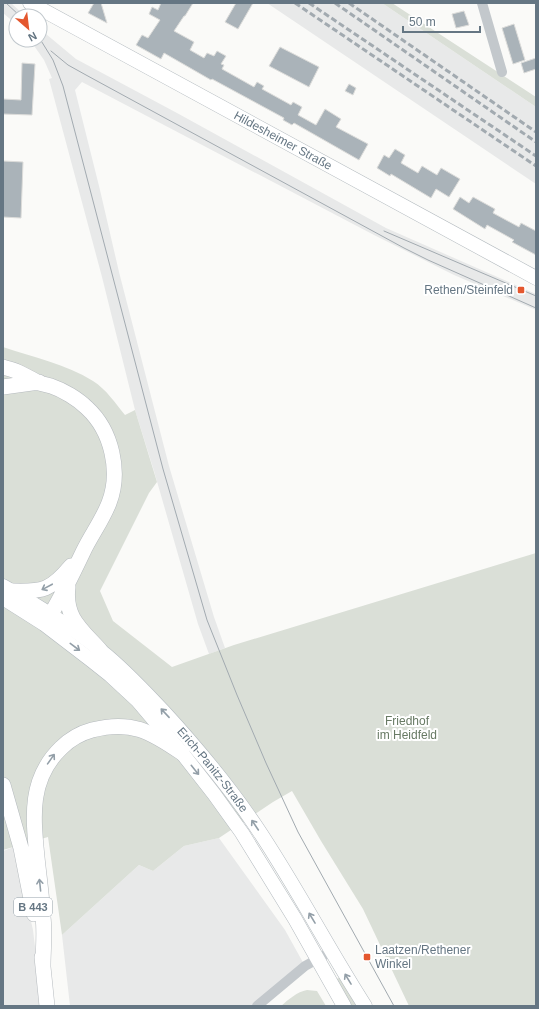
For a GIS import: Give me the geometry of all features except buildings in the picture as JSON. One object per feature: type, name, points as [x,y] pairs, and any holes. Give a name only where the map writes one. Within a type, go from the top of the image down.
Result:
[{"type":"main road","name":"Hildesheimer Straße","points":[[30,3],[536,278]]},
{"type":"main road","points":[[3,367],[52,386],[72,397],[87,408],[99,422],[112,452],[114,486],[110,502],[84,550],[68,584],[48,619]]},
{"type":"main road","points":[[3,387],[39,382]]},
{"type":"main road","points":[[6,592],[40,591],[50,587],[60,579],[84,550]]},
{"type":"main road","points":[[68,584],[67,604],[71,614],[78,626],[100,650]]},
{"type":"main road","name":"Erich-Panitz-Straße","points":[[6,592],[100,650],[119,666],[145,692],[194,745],[255,824],[365,1006]]},
{"type":"main road","name":"Erich-Panitz-Straße","points":[[48,619],[137,700],[182,753],[214,794],[242,833],[295,920],[344,1006]]},
{"type":"main road","points":[[43,966],[44,920],[34,812],[36,792],[43,772],[50,761],[66,743],[86,732],[104,727],[120,725],[142,729],[163,740],[182,753]]},
{"type":"main road","name":"B 443","points":[[3,785],[21,848],[29,888],[43,966],[47,1006]]},
{"type":"main road","points":[[3,809],[21,848]]},
{"type":"street","points":[[482,3],[502,72]]},
{"type":"street","points":[[257,1006],[305,966],[332,951]]},
{"type":"shaded area","points":[[3,3],[11,3],[16,8],[8,8],[8,17],[3,13]]},
{"type":"shaded area","points":[[267,3],[382,3],[536,107],[536,184]]},
{"type":"shaded area","points":[[48,36],[76,59],[386,228],[536,294],[536,310],[454,275],[374,235],[82,82],[75,90],[119,272],[169,466],[214,617],[225,648],[209,654],[198,624],[135,410],[102,277],[49,79],[52,78],[44,60],[36,48],[48,48]]},
{"type":"shaded area","points":[[219,838],[285,930],[305,966],[257,1006],[70,1006],[62,935],[139,865],[153,871],[184,846]]},
{"type":"shaded area","points":[[14,847],[33,930],[42,1006],[3,1006],[3,851]]},
{"type":"green space","points":[[382,3],[392,3],[536,97],[536,107]]},
{"type":"green space","name":"Friedhof im Heidfeld","points":[[3,347],[61,365],[83,375],[102,388],[125,415],[135,410],[157,482],[149,493],[100,591],[113,621],[172,667],[234,645],[536,553],[536,1006],[409,1006],[363,909],[292,791],[219,838],[184,846],[153,871],[139,865],[62,935],[48,837],[3,850]]},
{"type":"green space","points":[[345,974],[366,1006],[344,1006],[330,983]]},
{"type":"green space","points":[[307,990],[317,991],[326,1006],[281,1006],[296,994]]},
{"type":"tram line","points":[[6,3],[11,8]]},
{"type":"tram line","points":[[46,48],[53,60],[63,86],[163,469],[207,620],[266,763],[298,832],[394,1006]]},
{"type":"tram line","points":[[51,51],[68,65],[404,248],[536,308]]},
{"type":"tram line","points":[[384,231],[536,296]]},
{"type":"railway","points":[[295,3],[536,166]]},
{"type":"railway","points":[[309,3],[536,156]]},
{"type":"railway","points":[[335,3],[536,142]]},
{"type":"railway","points":[[349,3],[536,132]]},
{"type":"place","name":"Rethen/Steinfeld","points":[[521,290]]},
{"type":"place","name":"Laatzen/Rethener Winkel","points":[[367,957]]}]
